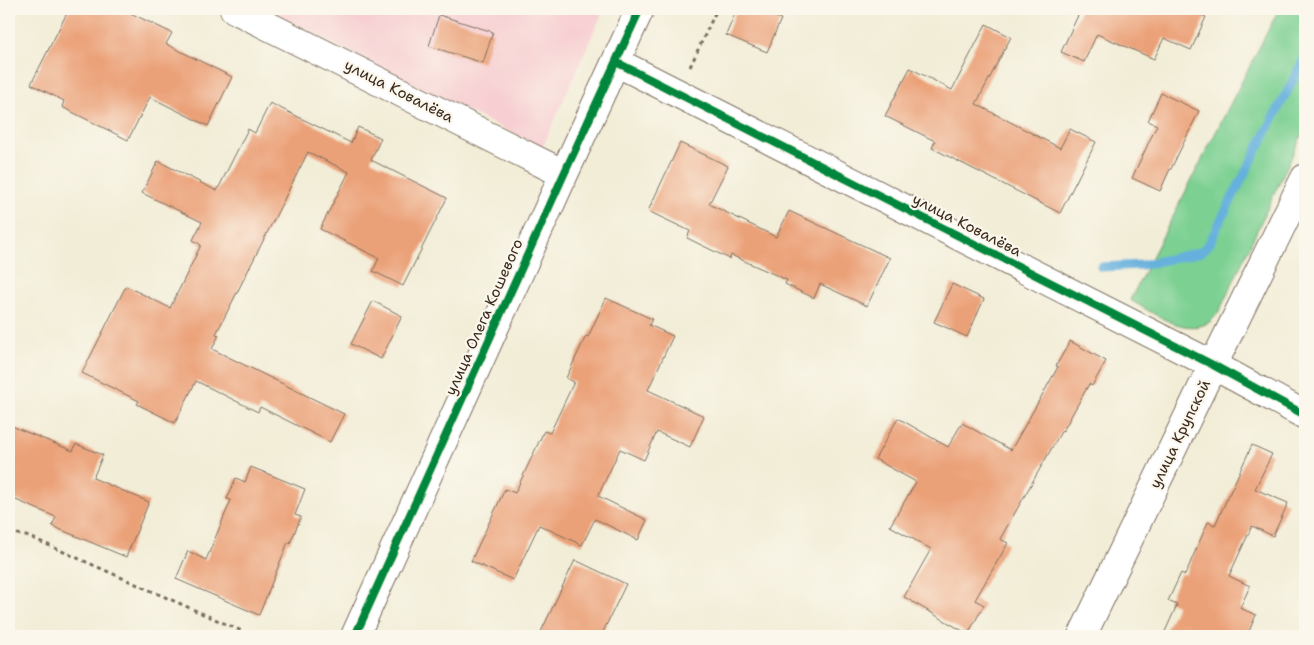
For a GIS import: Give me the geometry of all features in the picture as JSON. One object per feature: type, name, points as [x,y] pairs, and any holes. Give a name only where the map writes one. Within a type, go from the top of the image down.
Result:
[{"type":"street","name":"улица Ковалёва","points":[[234,9],[564,174]]},
{"type":"street","name":"улица Олега Кошевого","points":[[355,636],[640,9]]},
{"type":"street","name":"улица Ковалёва","points":[[616,62],[1213,365],[1305,415]]},
{"type":"street","name":"улица Крупской","points":[[1082,636],[1305,178]]},
{"type":"path","points":[[678,94],[717,9]]},
{"type":"path","points":[[9,532],[30,537],[253,636]]},
{"type":"shaded area","points":[[263,9],[604,9],[542,148]]},
{"type":"green space","points":[[1279,9],[1305,9],[1305,128],[1219,312],[1209,322],[1198,326],[1178,325],[1130,300]]},
{"type":"building","points":[[69,9],[122,9],[172,33],[166,44],[232,77],[208,126],[150,97],[128,140],[62,107],[64,101],[31,84]]},
{"type":"building","points":[[737,9],[757,9],[781,19],[767,52],[726,35]]},
{"type":"building","points":[[1081,9],[1188,9],[1206,17],[1191,50],[1164,38],[1154,59],[1097,34],[1084,62],[1061,52]]},
{"type":"building","points":[[439,15],[493,32],[483,63],[429,46]]},
{"type":"building","points":[[986,24],[1011,37],[976,104],[1060,148],[1070,129],[1096,142],[1060,213],[932,148],[935,141],[885,116],[910,68],[952,90]]},
{"type":"building","points":[[1161,93],[1199,111],[1160,191],[1132,178],[1157,125],[1148,121]]},
{"type":"building","points":[[270,103],[351,143],[358,127],[381,138],[371,160],[447,198],[403,286],[373,271],[379,258],[320,229],[349,172],[308,152],[216,334],[219,335],[212,349],[344,414],[330,442],[260,407],[258,412],[196,381],[175,423],[137,404],[139,401],[82,373],[126,286],[170,308],[201,245],[193,240],[202,222],[142,193],[158,161],[217,191],[248,129],[255,133]]},
{"type":"building","points":[[680,143],[728,166],[709,204],[776,237],[789,211],[890,258],[867,306],[820,284],[814,298],[785,284],[787,280],[731,255],[730,259],[687,238],[690,231],[648,211]]},
{"type":"building","points":[[952,284],[984,299],[967,337],[934,322]]},
{"type":"building","points":[[606,298],[652,319],[649,325],[673,336],[648,390],[704,416],[690,447],[657,432],[644,460],[620,449],[598,496],[647,520],[638,540],[595,519],[582,545],[539,525],[513,580],[471,561],[505,489],[515,493],[544,431],[550,433],[574,382],[566,378]]},
{"type":"building","points":[[373,301],[402,316],[381,359],[351,344]]},
{"type":"building","points":[[1070,341],[1106,361],[1092,386],[1089,384],[1000,539],[1008,543],[975,600],[984,605],[968,634],[904,597],[931,549],[890,526],[916,482],[875,459],[898,418],[948,447],[962,423],[1011,450],[1058,367],[1056,366]]},
{"type":"building","points":[[9,425],[73,451],[76,444],[103,455],[93,478],[149,502],[126,557],[52,526],[56,517],[9,497]]},
{"type":"building","points":[[1252,445],[1272,454],[1255,489],[1288,503],[1273,536],[1252,526],[1229,576],[1250,586],[1240,608],[1256,615],[1247,636],[1163,636],[1177,605],[1168,601],[1181,573],[1185,575],[1208,522],[1215,525]]},
{"type":"building","points":[[251,467],[305,489],[295,515],[301,517],[290,543],[288,542],[259,615],[176,579],[188,551],[206,560],[231,500],[227,499],[236,478],[245,482]]},
{"type":"building","points":[[575,560],[626,584],[601,636],[539,636]]},
{"type":"waterway","points":[[1101,267],[1142,265],[1201,252],[1209,243],[1305,57]]},
{"type":"cycle path","points":[[355,636],[640,9]]},
{"type":"cycle path","points":[[616,62],[1213,365],[1305,415]]}]
